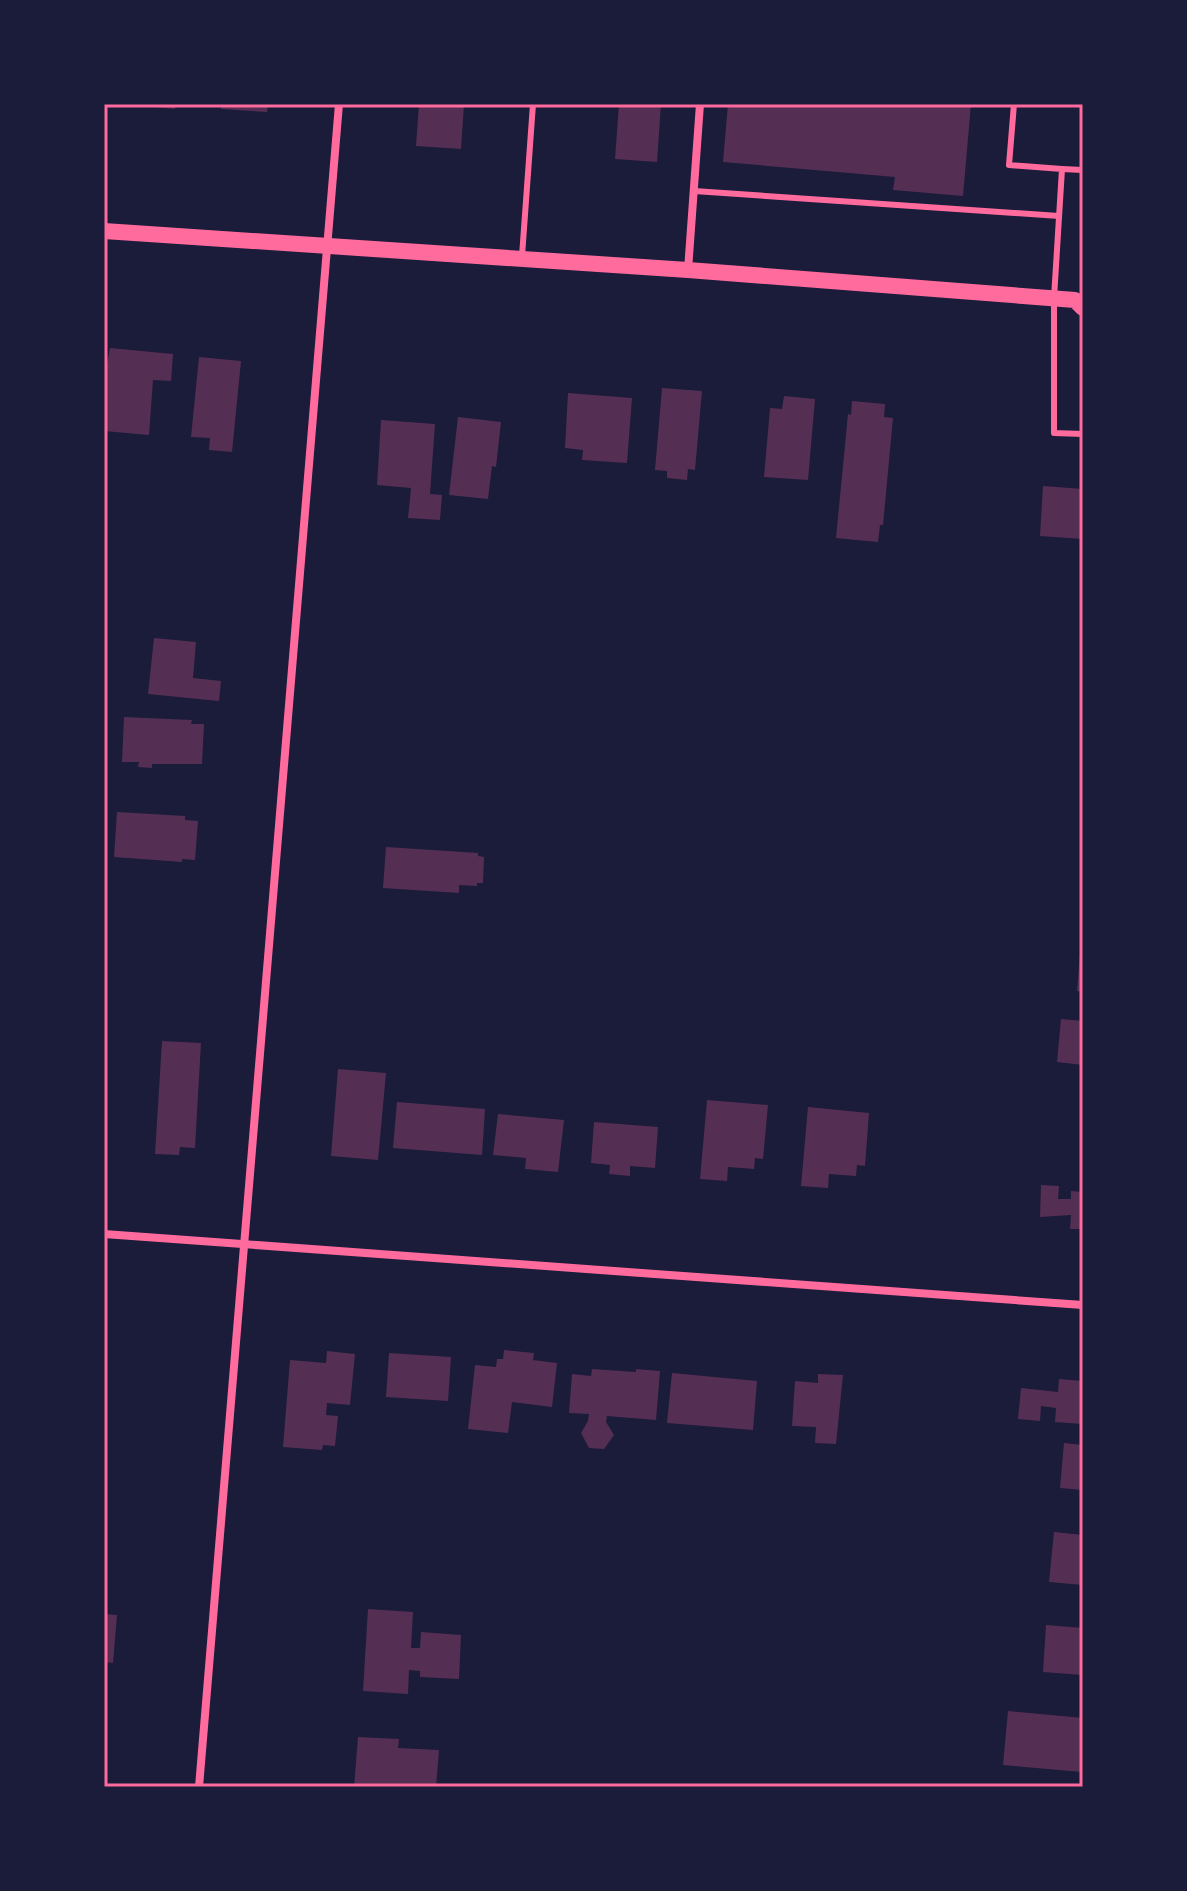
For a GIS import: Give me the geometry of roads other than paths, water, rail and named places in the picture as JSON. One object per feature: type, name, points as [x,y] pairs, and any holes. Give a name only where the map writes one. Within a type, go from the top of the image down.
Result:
[{"type":"main road","points":[[104,231],[1080,300]]},
{"type":"street","points":[[199,1787],[339,104]]},
{"type":"street","points":[[688,270],[700,104]]},
{"type":"street","points":[[104,1234],[1083,1305]]},
{"type":"lane","points":[[522,260],[533,104]]},
{"type":"lane","points":[[1014,104],[1009,165],[1083,170]]},
{"type":"lane","points":[[1062,169],[1054,298],[1054,433],[1083,434]]},
{"type":"lane","points":[[694,191],[1059,216]]}]
